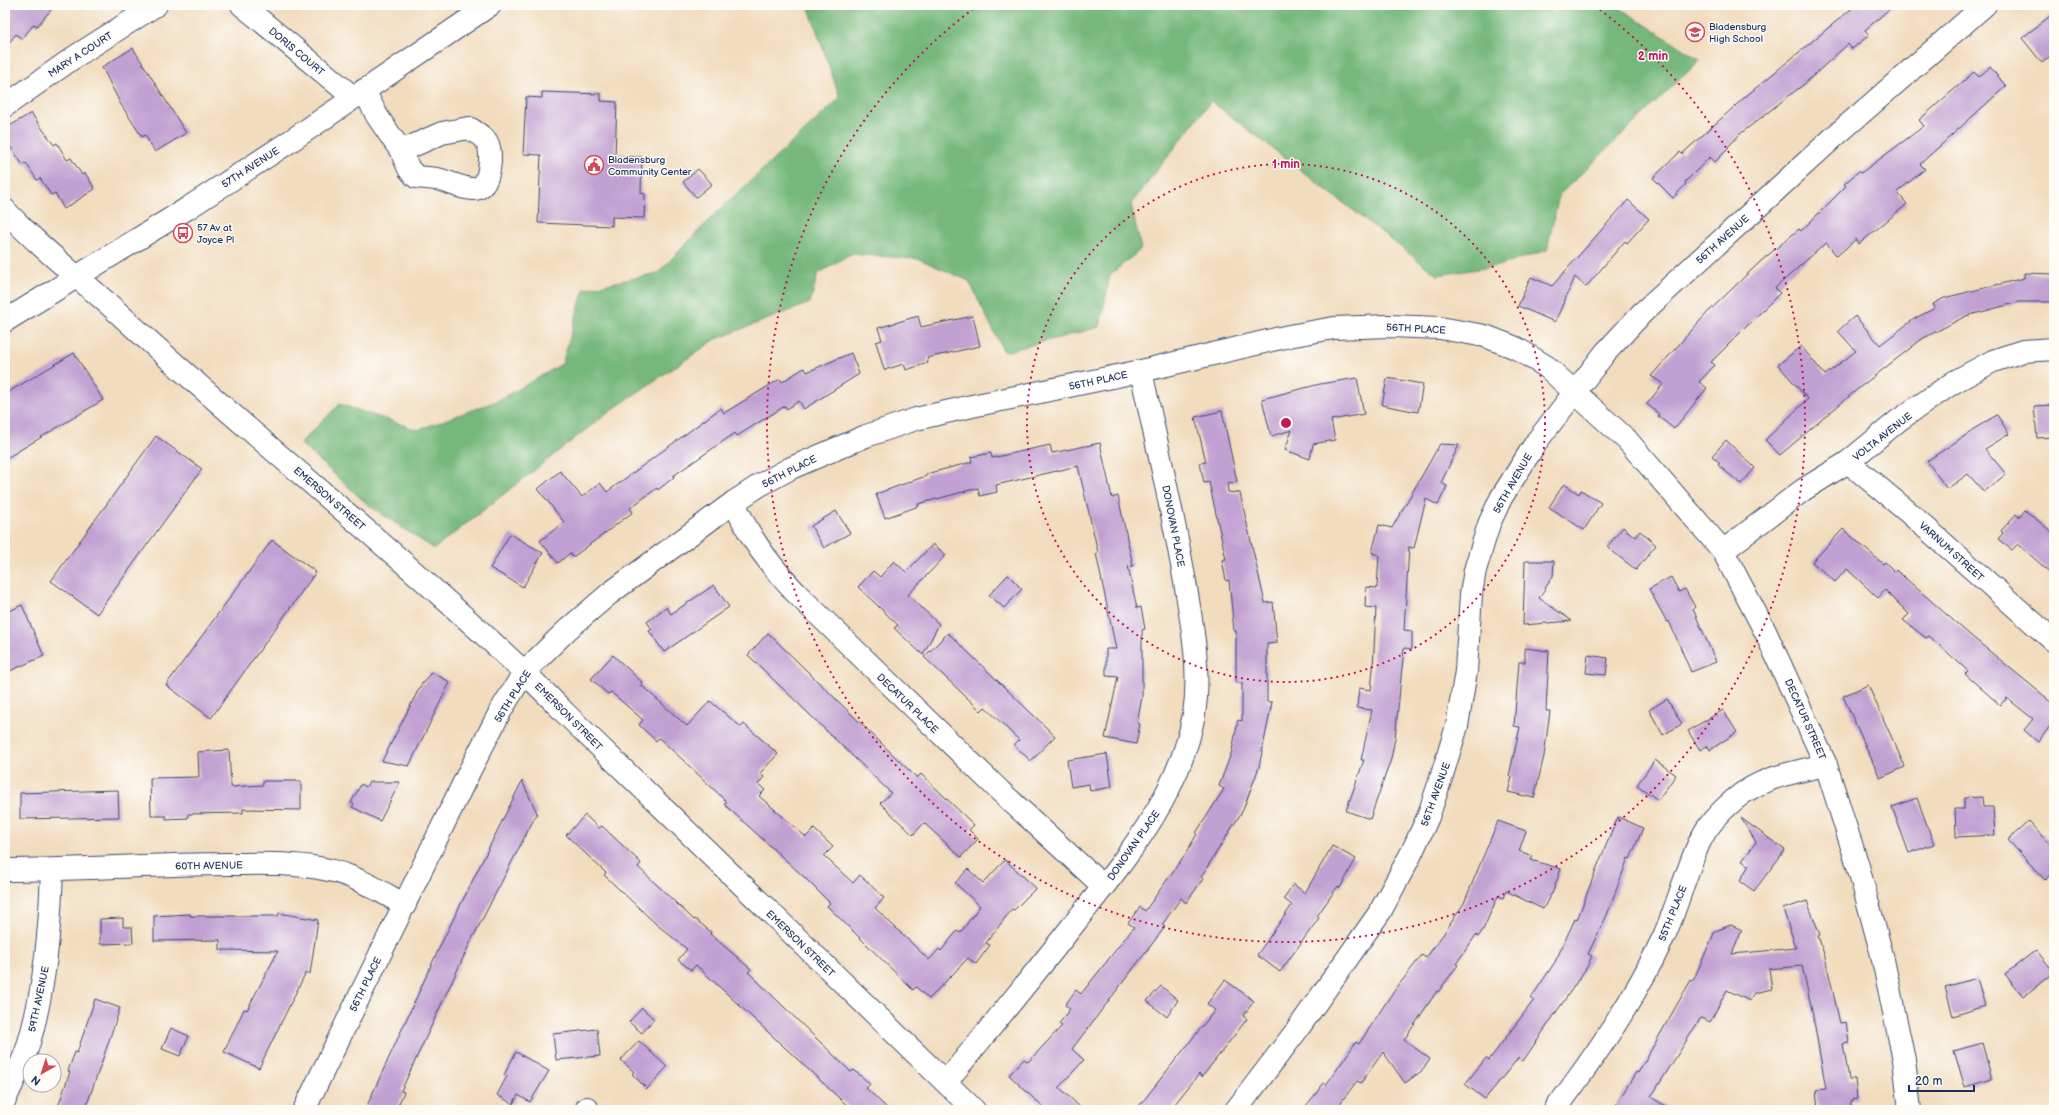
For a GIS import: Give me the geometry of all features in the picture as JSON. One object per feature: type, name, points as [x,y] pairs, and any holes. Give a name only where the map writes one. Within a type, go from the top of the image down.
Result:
[{"type":"street","name":"MARY A COURT","points":[[5,106],[76,56],[156,5]]},
{"type":"street","name":"DORIS COURT","points":[[242,5],[359,93]]},
{"type":"street","name":"57TH AVENUE","points":[[5,321],[188,208],[292,140],[490,5]]},
{"type":"street","name":"56TH AVENUE","points":[[1236,1110],[1297,1030],[1380,912],[1411,854],[1442,775],[1457,726],[1466,671],[1471,594],[1475,570],[1490,524],[1501,498],[1516,472],[1574,392],[1605,353],[1643,312],[1834,137],[1984,5]]},
{"type":"street","points":[[359,93],[401,151]]},
{"type":"street","name":"EMERSON STREET","points":[[5,210],[54,258],[77,276],[191,380],[319,488],[525,671],[566,714],[974,1110]]},
{"type":"street","name":"56TH PLACE","points":[[304,1110],[470,770],[501,710],[525,671],[567,630],[609,594],[734,502],[760,485],[791,468],[866,436],[916,419],[1141,371],[1245,345],[1334,328],[1390,326],[1440,328],[1485,336],[1516,348],[1547,367],[1574,392]]},
{"type":"street","name":"VOLTA AVENUE","points":[[1723,551],[1803,490],[1848,462],[1905,416],[1954,382],[1993,360],[2023,351],[2054,349]]},
{"type":"street","name":"DONOVAN PLACE","points":[[946,1082],[1041,966],[1153,819],[1169,789],[1185,749],[1194,713],[1195,645],[1180,557],[1141,371]]},
{"type":"street","name":"DECATUR STREET","points":[[1574,392],[1627,440],[1723,551],[1765,631],[1826,765],[1858,866],[1882,955],[1904,1060],[1910,1110]]},
{"type":"street","name":"VARNUM STREET","points":[[1848,462],[1908,512],[2054,641]]},
{"type":"street","name":"DECATUR PLACE","points":[[734,502],[754,543],[772,567],[796,594],[1037,827],[1103,886]]},
{"type":"street","name":"55TH PLACE","points":[[1555,1110],[1593,1060],[1628,1005],[1664,936],[1701,839],[1716,818],[1734,800],[1755,785],[1791,772],[1826,765]]},
{"type":"street","name":"60TH AVENUE","points":[[5,870],[52,870],[120,866],[291,864],[337,872],[370,886],[405,905]]},
{"type":"street","name":"59TH AVENUE","points":[[5,1100],[28,1047],[45,976],[51,916],[52,870]]},
{"type":"green space","points":[[808,5],[1615,5],[1700,60],[1559,195],[1547,250],[1498,266],[1437,275],[1211,101],[1131,204],[1141,249],[1110,275],[1100,327],[1004,352],[969,281],[919,259],[850,254],[818,274],[810,303],[716,339],[607,413],[434,549],[367,504],[300,443],[340,404],[418,430],[499,400],[562,364],[584,289],[658,273],[715,214],[840,98]]},
{"type":"building","points":[[5,5],[55,5],[37,26],[34,24],[22,39],[16,34],[5,48]]},
{"type":"building","points":[[1856,5],[1894,5],[1865,30],[1869,35],[1852,49],[1848,44],[1803,85],[1740,134],[1715,162],[1710,157],[1685,182],[1686,184],[1673,198],[1653,178],[1680,152],[1682,154],[1745,97]]},
{"type":"building","points":[[2054,13],[2054,53],[2042,63],[2022,38]]},
{"type":"building","points":[[133,48],[186,133],[155,152],[145,135],[142,137],[120,103],[102,67]]},
{"type":"building","points":[[1990,67],[2006,86],[1920,164],[1925,169],[1897,192],[1907,204],[1859,244],[1856,239],[1837,256],[1826,243],[1775,288],[1780,293],[1711,362],[1715,365],[1699,382],[1707,388],[1674,429],[1658,416],[1659,414],[1647,404],[1663,384],[1651,376],[1707,313],[1760,262],[1799,229],[1801,231],[1846,186],[1844,184],[1859,171],[1861,173],[1924,126],[1919,120],[1974,72],[1979,77]]},
{"type":"building","name":"Bladensburg Community Center","points":[[542,92],[601,94],[601,101],[617,102],[615,156],[642,157],[641,193],[645,194],[644,218],[612,217],[612,226],[538,223],[541,155],[523,154],[526,97],[542,98]]},
{"type":"building","points":[[31,113],[54,145],[57,143],[67,160],[71,158],[82,175],[85,173],[95,189],[64,209],[55,193],[51,195],[40,178],[37,180],[26,163],[23,165],[5,139],[5,129]]},
{"type":"building","points":[[698,169],[712,184],[696,197],[683,182]]},
{"type":"building","points":[[1628,200],[1649,219],[1627,243],[1625,241],[1586,287],[1575,277],[1555,322],[1518,306],[1531,277],[1552,286]]},
{"type":"building","points":[[2024,273],[2054,274],[2054,302],[2019,302],[1966,316],[1922,339],[1859,388],[1780,455],[1765,440],[1808,399],[1778,365],[1801,346],[1825,375],[1856,351],[1838,331],[1855,316],[1880,345],[1914,319],[1935,308],[1933,304],[1944,298],[2024,278]]},
{"type":"building","points":[[918,316],[921,327],[973,316],[980,346],[927,358],[928,363],[906,370],[904,364],[884,370],[876,342],[882,340],[878,328]]},
{"type":"building","points":[[74,353],[103,400],[5,459],[5,394]]},
{"type":"building","points":[[851,353],[859,374],[804,409],[799,401],[787,409],[785,406],[737,436],[735,433],[673,476],[674,477],[658,490],[657,488],[630,508],[633,512],[573,557],[570,553],[558,563],[540,541],[564,522],[538,489],[560,471],[582,497],[600,483],[607,492],[721,408],[724,413],[780,379],[782,382],[804,368],[807,372]]},
{"type":"building","points":[[1357,378],[1364,414],[1331,420],[1335,440],[1313,444],[1310,459],[1285,450],[1292,430],[1271,436],[1262,399],[1320,384]]},
{"type":"building","points":[[1387,378],[1423,384],[1418,412],[1382,405]]},
{"type":"building","points":[[2054,405],[2054,437],[2037,438],[2034,406]]},
{"type":"building","points":[[1222,411],[1237,482],[1227,483],[1228,492],[1240,493],[1265,603],[1273,602],[1277,643],[1267,644],[1267,702],[1272,702],[1259,767],[1243,810],[1201,877],[1203,879],[1186,903],[1181,898],[1162,925],[1165,927],[1072,1049],[1084,1060],[1059,1087],[1083,1110],[1046,1110],[1009,1075],[1024,1059],[1028,1062],[1062,1026],[1059,1024],[1070,1009],[1065,1005],[1076,990],[1081,994],[1134,927],[1128,923],[1140,907],[1145,911],[1186,853],[1197,834],[1196,833],[1224,789],[1219,786],[1232,751],[1238,720],[1242,721],[1242,683],[1236,683],[1236,631],[1234,631],[1229,580],[1226,581],[1222,560],[1226,559],[1209,482],[1204,483],[1200,463],[1206,462],[1195,417]]},
{"type":"building","points":[[1997,415],[2009,434],[1985,449],[2006,474],[1984,492],[1968,474],[1947,489],[1927,461]]},
{"type":"building","points":[[156,436],[202,469],[97,614],[51,581]]},
{"type":"building","points":[[1726,440],[1755,468],[1741,484],[1718,465],[1720,463],[1712,456]]},
{"type":"building","points":[[1100,443],[1112,498],[1118,496],[1133,566],[1128,567],[1137,608],[1141,607],[1145,629],[1142,630],[1142,697],[1137,723],[1140,724],[1136,744],[1105,738],[1118,677],[1106,676],[1106,649],[1116,649],[1096,553],[1098,552],[1078,466],[996,485],[997,492],[980,496],[978,488],[918,504],[919,506],[885,518],[876,494],[926,476],[926,474],[972,462],[971,457],[991,453],[992,458],[1050,445],[1052,453]]},
{"type":"building","points":[[1440,444],[1459,445],[1441,483],[1447,486],[1438,505],[1426,499],[1414,548],[1409,547],[1404,630],[1412,631],[1412,649],[1404,648],[1395,738],[1391,759],[1370,819],[1346,811],[1364,760],[1361,760],[1372,710],[1357,708],[1359,688],[1371,690],[1376,608],[1365,607],[1366,587],[1377,588],[1379,555],[1372,553],[1379,525],[1392,528]]},
{"type":"building","points":[[1564,484],[1579,494],[1581,490],[1601,503],[1584,530],[1549,507]]},
{"type":"building","points":[[2025,510],[2054,534],[2054,576],[2018,544],[2012,550],[1998,539],[2003,533],[2001,531],[2016,514],[2019,517]]},
{"type":"building","points":[[836,511],[850,533],[824,548],[811,526]]},
{"type":"building","points":[[1623,527],[1635,537],[1640,531],[1656,545],[1636,570],[1607,547]]},
{"type":"building","points":[[1843,529],[1883,564],[1885,562],[1895,572],[1896,570],[1971,636],[2054,704],[2054,721],[2038,742],[2024,730],[2033,719],[2007,698],[2000,705],[1965,674],[1968,671],[1929,636],[1926,638],[1903,620],[1909,614],[1885,590],[1878,598],[1847,569],[1835,582],[1812,562]]},
{"type":"building","points":[[510,534],[543,553],[523,587],[490,568]]},
{"type":"building","points":[[272,540],[316,572],[211,718],[166,685]]},
{"type":"building","points":[[933,544],[946,555],[908,595],[939,624],[923,655],[894,628],[898,625],[858,587],[873,571],[880,577],[894,561],[906,572]]},
{"type":"building","points":[[1525,561],[1554,561],[1553,576],[1539,598],[1572,621],[1523,625]]},
{"type":"building","points":[[1008,575],[1022,589],[1004,608],[989,595]]},
{"type":"building","points":[[1671,577],[1679,592],[1685,589],[1695,607],[1693,609],[1716,662],[1691,672],[1669,621],[1667,622],[1649,589]]},
{"type":"building","points":[[714,585],[729,607],[664,652],[649,631],[652,629],[647,622],[666,607],[671,614]]},
{"type":"building","points":[[22,605],[44,656],[5,673],[5,613]]},
{"type":"building","points":[[768,633],[917,778],[921,774],[974,825],[969,830],[978,839],[961,857],[924,823],[913,835],[880,803],[891,793],[748,655]]},
{"type":"building","points":[[948,633],[1055,736],[1031,761],[1014,745],[1019,740],[985,707],[981,711],[924,657]]},
{"type":"building","points":[[1525,648],[1549,651],[1546,711],[1550,711],[1544,756],[1534,798],[1508,792],[1512,777],[1509,776],[1520,727],[1514,726],[1519,662],[1525,662]]},
{"type":"building","points":[[613,655],[643,683],[641,685],[687,726],[710,701],[741,727],[744,724],[778,754],[760,773],[764,777],[758,784],[765,790],[759,796],[806,837],[814,829],[833,847],[824,856],[853,883],[860,875],[884,898],[875,908],[929,960],[939,949],[941,951],[957,931],[960,933],[980,906],[955,883],[968,869],[983,883],[1005,860],[1036,888],[1014,910],[1012,909],[986,943],[990,945],[976,964],[968,958],[929,999],[916,987],[913,990],[827,906],[830,903],[803,876],[724,804],[727,802],[683,760],[659,738],[656,741],[639,725],[643,720],[611,692],[608,694],[591,679]]},
{"type":"building","points":[[1588,655],[1608,658],[1606,675],[1586,673]]},
{"type":"building","points":[[431,672],[450,682],[409,766],[382,761],[422,683],[424,683]]},
{"type":"building","points":[[1868,685],[1905,767],[1880,778],[1843,696]]},
{"type":"building","points":[[1667,699],[1682,724],[1663,735],[1649,710]]},
{"type":"building","points":[[1723,710],[1737,732],[1710,750],[1707,746],[1700,750],[1688,731]]},
{"type":"building","points":[[229,750],[231,787],[263,785],[263,781],[301,781],[301,810],[243,809],[243,813],[188,814],[188,818],[166,819],[166,816],[151,816],[150,778],[199,777],[198,752]]},
{"type":"building","points":[[1107,754],[1112,787],[1090,791],[1089,784],[1071,787],[1067,760]]},
{"type":"building","points":[[1655,760],[1676,775],[1658,800],[1637,785]]},
{"type":"building","points":[[522,781],[537,813],[469,945],[401,1091],[404,1092],[396,1110],[365,1110],[440,946]]},
{"type":"building","points":[[369,782],[400,782],[380,821],[352,807],[354,804],[351,803],[361,784],[366,787]]},
{"type":"building","points":[[118,790],[119,817],[20,819],[20,793]]},
{"type":"building","points":[[1982,797],[1983,807],[1993,807],[1995,835],[1956,837],[1955,809],[1964,809],[1964,798]]},
{"type":"building","points":[[1917,798],[1934,844],[1909,853],[1892,807]]},
{"type":"building","points":[[585,815],[599,828],[602,826],[641,863],[638,867],[694,920],[695,919],[711,932],[710,934],[751,969],[748,972],[851,1072],[854,1070],[870,1084],[866,1088],[889,1110],[852,1110],[696,965],[691,970],[678,960],[687,949],[656,924],[604,875],[606,873],[566,835]]},
{"type":"building","points":[[1618,817],[1643,828],[1630,859],[1628,858],[1607,915],[1588,954],[1592,956],[1587,967],[1523,1061],[1519,1057],[1485,1099],[1465,1084],[1486,1058],[1489,1060],[1534,1000],[1531,998],[1555,962],[1575,919],[1577,920]]},
{"type":"building","points":[[1741,818],[1785,850],[1754,891],[1740,881],[1749,865],[1742,861],[1756,842]]},
{"type":"building","points":[[1498,821],[1526,831],[1519,851],[1533,856],[1531,860],[1561,869],[1552,894],[1543,909],[1506,891],[1503,898],[1498,896],[1483,930],[1478,937],[1476,935],[1456,964],[1458,965],[1438,992],[1437,991],[1404,1040],[1430,1059],[1423,1070],[1405,1083],[1383,1052],[1361,1083],[1357,1081],[1335,1110],[1303,1110],[1324,1083],[1326,1085],[1356,1042],[1359,1044],[1391,995],[1422,955],[1426,958],[1447,929],[1464,903]]},
{"type":"building","points":[[2029,821],[2054,848],[2054,871],[2045,880],[2008,840]]},
{"type":"building","points":[[1332,846],[1356,859],[1340,888],[1338,886],[1317,916],[1319,918],[1280,972],[1257,955],[1292,905],[1284,899],[1293,884],[1305,893]]},
{"type":"building","points":[[1807,901],[1820,935],[1818,936],[1825,957],[1840,1023],[1846,1022],[1849,1043],[1843,1044],[1849,1079],[1855,1079],[1857,1099],[1851,1100],[1851,1110],[1818,1110],[1816,1090],[1826,1089],[1812,1010],[1802,966],[1769,969],[1772,989],[1754,993],[1750,1001],[1727,990],[1710,1022],[1702,1018],[1700,1019],[1651,1097],[1672,1110],[1613,1110],[1636,1072],[1638,1073],[1691,980],[1693,981],[1715,931],[1731,925],[1742,930],[1732,954],[1796,948],[1783,909]]},
{"type":"building","points":[[279,913],[318,920],[310,974],[306,972],[259,1068],[224,1052],[244,1009],[247,1010],[278,951],[220,950],[220,940],[154,941],[154,916],[190,914],[190,916],[278,916]]},
{"type":"building","points":[[123,918],[123,927],[132,927],[133,943],[100,944],[100,919]]},
{"type":"building","points":[[2036,950],[2054,972],[2023,997],[2005,974]]},
{"type":"building","points":[[1977,978],[1985,1006],[1953,1016],[1945,987]]},
{"type":"building","points":[[1225,980],[1254,1001],[1243,1016],[1247,1019],[1202,1077],[1199,1074],[1170,1110],[1136,1110],[1215,1010],[1207,1004]]},
{"type":"building","points":[[1161,986],[1178,1000],[1167,1017],[1147,1001]]},
{"type":"building","points":[[95,999],[120,1008],[102,1061],[85,1110],[57,1110],[70,1072],[68,1071],[75,1052],[77,1053]]},
{"type":"building","points":[[642,1008],[654,1019],[642,1033],[629,1022]]},
{"type":"building","points":[[171,1028],[189,1036],[180,1056],[162,1049]]},
{"type":"building","points":[[597,1029],[600,1056],[556,1060],[553,1034]]},
{"type":"building","points":[[639,1041],[667,1067],[647,1089],[632,1074],[634,1072],[621,1060]]},
{"type":"building","points":[[1982,1043],[1992,1079],[1965,1087],[1954,1051]]},
{"type":"building","points":[[516,1052],[549,1071],[530,1102],[518,1095],[513,1104],[497,1095],[507,1076],[504,1075]]},
{"type":"place","name":"Bladensburg High School","points":[[1695,32]]},
{"type":"place","name":"Bladensburg Community Center","points":[[594,165]]},
{"type":"place","name":"57 Av at Joyce Pl","points":[[183,233]]}]
